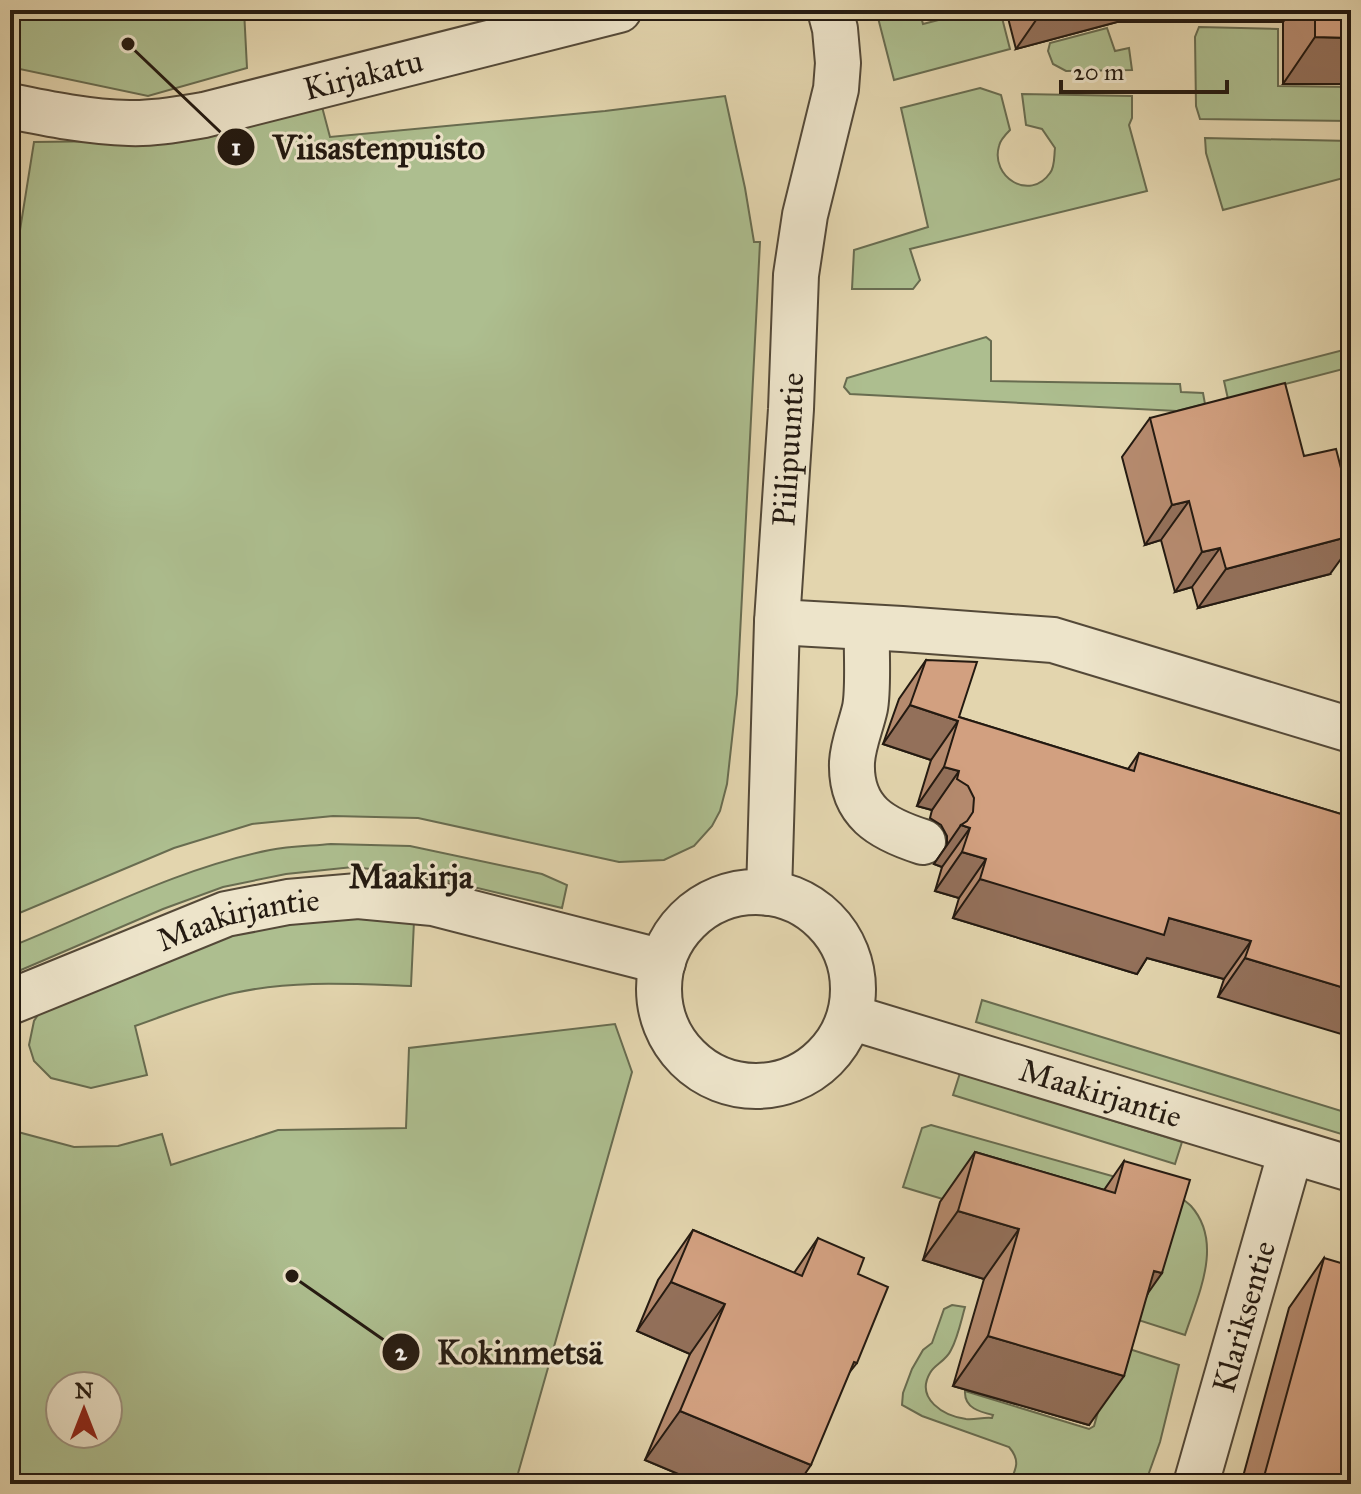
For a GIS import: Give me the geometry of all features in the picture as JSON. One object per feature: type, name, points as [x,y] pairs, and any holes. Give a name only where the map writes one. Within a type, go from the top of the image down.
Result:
[{"type":"street","name":"Kirjakatu","points":[[10,106],[63,117],[116,122],[167,121],[204,115],[619,10]]},
{"type":"street","name":"Piilipuuntie","points":[[769,893],[777,622],[796,275],[805,215],[836,89],[835,29],[830,10]]},
{"type":"street","points":[[777,622],[1053,640],[1351,730]]},
{"type":"street","points":[[867,628],[866,705],[852,763],[855,787],[863,807],[875,820],[896,833],[923,842]]},
{"type":"street","points":[[769,893],[795,900],[818,914],[833,929],[851,964],[853,1000],[850,1017],[835,1046],[819,1064],[799,1077],[773,1085],[745,1086],[705,1072],[686,1057],[671,1036],[664,1019],[660,981],[663,962],[672,941],[685,924],[706,906],[738,894],[769,893]]},
{"type":"street","name":"Maakirjantie","points":[[10,1002],[226,914],[288,902],[358,896],[433,903],[663,962]]},
{"type":"street","name":"Maakirjantie","points":[[850,1017],[1351,1169]]},
{"type":"street","name":"Klariksentie","points":[[1196,1484],[1291,1151]]},
{"type":"green space","points":[[10,10],[244,10],[247,68],[148,96],[10,67]]},
{"type":"green space","points":[[876,10],[919,10],[923,24],[977,10],[1000,10],[1010,49],[894,80]]},
{"type":"green space","points":[[1199,27],[1278,29],[1278,86],[1351,87],[1351,121],[1200,119],[1196,106],[1195,37]]},
{"type":"green space","points":[[1107,28],[1115,51],[1129,48],[1132,70],[1066,71],[1053,64],[1048,51],[1050,43]]},
{"type":"green space","points":[[980,88],[1001,95],[1010,130],[999,146],[1000,167],[1006,176],[1023,185],[1042,181],[1050,173],[1055,148],[1042,129],[1026,125],[1022,94],[1132,96],[1129,125],[1147,191],[910,249],[920,280],[913,289],[852,289],[854,250],[928,227],[901,108]]},
{"type":"green space","points":[[725,96],[754,242],[760,242],[737,694],[727,784],[720,811],[712,826],[694,846],[664,860],[619,862],[418,818],[333,816],[252,824],[174,848],[10,917],[10,293],[34,142],[190,140],[321,103],[330,137],[605,111]]},
{"type":"green space","points":[[1205,138],[1351,141],[1351,176],[1223,210],[1206,153]]},
{"type":"green space","points":[[986,337],[991,341],[991,381],[1180,384],[1181,392],[1203,393],[1205,404],[1177,411],[850,394],[844,387],[847,378]]},
{"type":"green space","points":[[1351,348],[1351,367],[1228,399],[1224,381]]},
{"type":"green space","points":[[331,844],[410,846],[542,874],[567,885],[562,908],[423,875],[353,867],[286,874],[223,887],[10,973],[10,947],[138,892],[236,858],[277,849]]},
{"type":"green space","points":[[327,915],[414,921],[411,986],[300,985],[256,989],[209,1000],[135,1026],[147,1075],[91,1088],[51,1078],[34,1061],[29,1045],[34,1021],[41,1010],[233,933]]},
{"type":"green space","points":[[982,1000],[1351,1114],[1351,1137],[976,1022]]},
{"type":"green space","points":[[615,1024],[632,1072],[515,1484],[10,1484],[10,1125],[18,1132],[74,1147],[118,1146],[162,1134],[171,1165],[278,1130],[406,1128],[409,1048]]},
{"type":"green space","points":[[960,1073],[1182,1142],[1175,1164],[953,1095]]},
{"type":"green space","points":[[931,1125],[1176,1194],[1188,1203],[1201,1221],[1207,1253],[1201,1286],[1185,1335],[1135,1319],[1078,1240],[903,1187],[922,1128]]},
{"type":"green space","points":[[952,1305],[965,1307],[959,1329],[949,1354],[930,1373],[926,1391],[934,1405],[958,1417],[992,1418],[993,1415],[970,1405],[965,1391],[1089,1429],[1094,1426],[1117,1345],[1179,1365],[1160,1442],[1145,1484],[1009,1484],[1016,1465],[1009,1447],[922,1416],[902,1405],[912,1369],[923,1350],[932,1343],[944,1309]]},
{"type":"building","points":[[1315,10],[1351,10],[1351,38],[1315,37]]},
{"type":"building","points":[[1285,383],[1304,456],[1336,449],[1351,507],[1351,536],[1226,569],[1220,548],[1202,552],[1189,501],[1172,505],[1150,418]]},
{"type":"building","points":[[926,660],[977,662],[959,717],[1134,771],[1139,753],[1351,817],[1351,990],[1245,958],[1251,941],[1169,918],[1164,935],[980,879],[986,859],[962,852],[970,828],[961,825],[973,812],[974,798],[968,786],[957,779],[959,771],[944,767],[958,721],[910,705]]},
{"type":"building","points":[[975,1152],[1115,1193],[1124,1161],[1190,1180],[1162,1273],[1154,1271],[1124,1376],[988,1336],[1019,1229],[958,1211]]},
{"type":"building","points":[[693,1230],[802,1276],[818,1238],[864,1258],[858,1274],[888,1287],[811,1465],[680,1411],[725,1304],[671,1282]]},
{"type":"building","points":[[1324,1258],[1351,1266],[1351,1484],[1262,1484]]},
{"type":"place","name":"Viisastenpuisto","points":[[128,44]]},
{"type":"place","name":"Kokinmetsä","points":[[292,1276]]},
{"type":"district","name":"Maakirja","points":[[411,876]]}]
